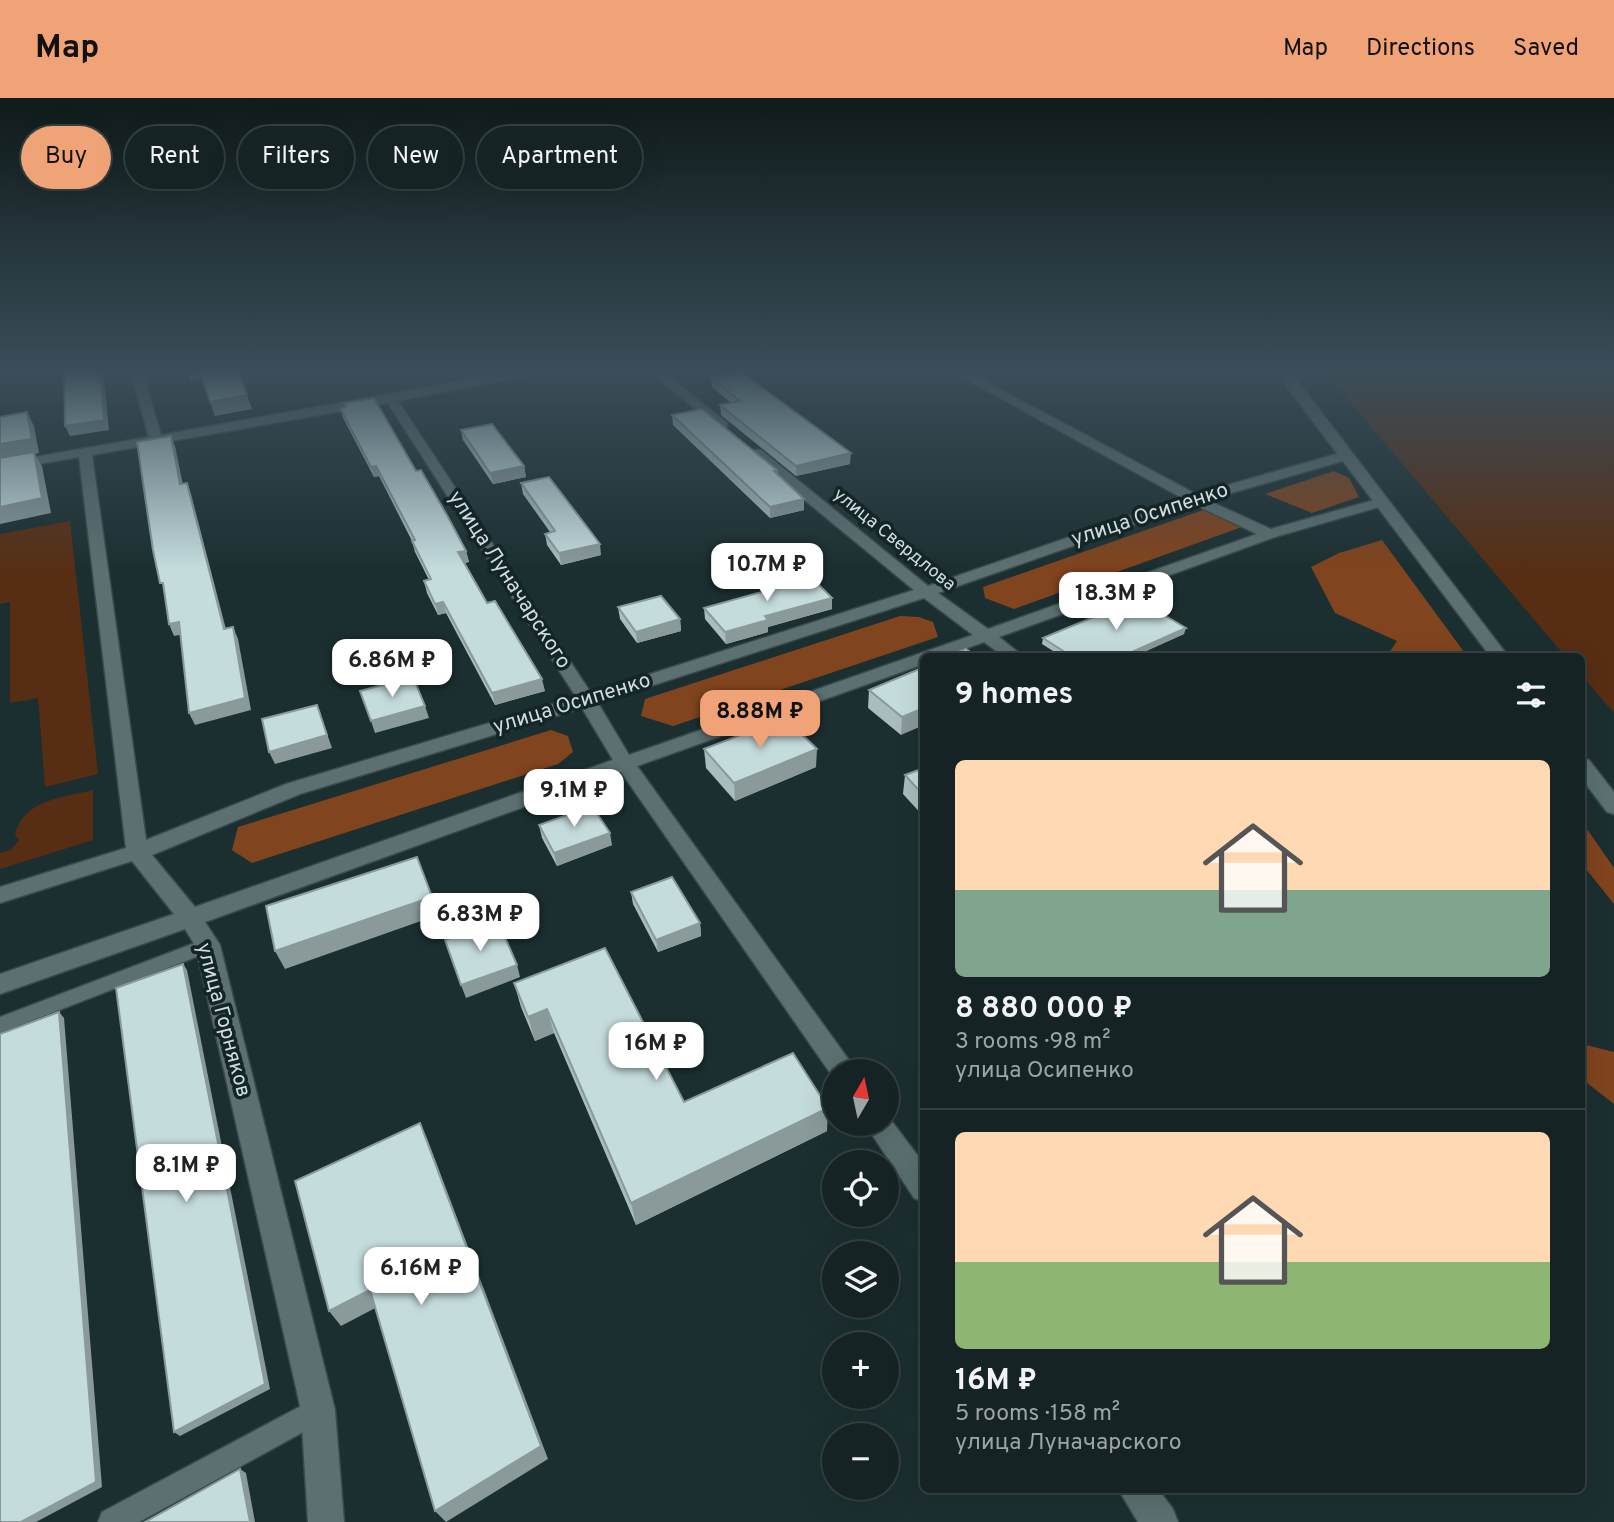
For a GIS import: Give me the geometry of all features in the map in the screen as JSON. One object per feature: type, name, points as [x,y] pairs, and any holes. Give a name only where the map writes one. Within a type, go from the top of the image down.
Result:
[{"type":"street","points":[[0,467],[171,436]]},
{"type":"street","name":"улица Луначарского","points":[[415,436],[587,700],[624,762],[834,1059]]},
{"type":"street","name":"улица Свердлова","points":[[735,436],[926,592],[1010,653]]},
{"type":"street","points":[[1078,436],[1194,499],[1270,534]]},
{"type":"street","points":[[1331,436],[1497,653]]},
{"type":"street","points":[[85,452],[137,852]]},
{"type":"street","name":"улица Осипенко","points":[[0,895],[137,852],[293,789],[587,700],[926,592],[1194,499],[1345,456]]},
{"type":"street","points":[[939,653],[1270,534],[1381,502]]},
{"type":"street","points":[[0,984],[191,919],[624,762],[920,659]]},
{"type":"street","points":[[1585,769],[1614,807]]},
{"type":"street","name":"улица Горняков","points":[[137,852],[191,919],[208,945],[318,1410],[327,1522]]},
{"type":"street","points":[[887,1136],[920,1182]]},
{"type":"street","points":[[1139,1493],[1160,1522]]},
{"type":"lane","points":[[0,1025],[208,945]]},
{"type":"lane","points":[[112,1522],[318,1410]]},
{"type":"shaded area","points":[[1379,436],[1614,436],[1614,713],[1585,679],[1585,653],[1562,653]]},
{"type":"shaded area","points":[[1334,471],[1349,478],[1359,497],[1312,513],[1265,494]]},
{"type":"shaded area","points":[[1206,509],[1242,527],[1014,609],[985,598],[983,587]]},
{"type":"shaded area","points":[[70,521],[98,774],[45,787],[38,698],[10,703],[10,602],[0,604],[0,534]]},
{"type":"shaded area","points":[[1382,540],[1465,653],[1389,653],[1397,641],[1335,613],[1311,567],[1339,553]]},
{"type":"shaded area","points":[[900,616],[919,617],[933,622],[938,637],[673,726],[641,716],[645,699]]},
{"type":"shaded area","points":[[551,730],[568,736],[573,752],[558,764],[252,863],[232,850],[238,827]]},
{"type":"shaded area","points":[[93,790],[93,840],[0,869],[0,853],[11,850],[19,840],[15,835],[20,823],[35,807],[57,798]]},
{"type":"shaded area","points":[[1585,826],[1614,868],[1614,904],[1585,868]]},
{"type":"shaded area","points":[[1585,1045],[1614,1052],[1614,1104],[1585,1081]]},
{"type":"building","points":[[0,436],[32,436],[32,439],[0,444]]},
{"type":"building","points":[[171,436],[180,484],[187,483],[224,629],[233,627],[245,698],[189,713],[179,622],[169,624],[163,583],[160,583],[153,550],[137,442]]},
{"type":"building","points":[[355,436],[396,436],[416,471],[421,470],[448,517],[466,551],[458,552],[487,603],[495,601],[542,679],[492,693],[443,602],[435,604],[424,581],[431,579],[412,541],[415,540],[376,466],[371,467]]},
{"type":"building","points":[[465,436],[501,436],[524,466],[490,473]]},
{"type":"building","points":[[695,436],[736,436],[777,470],[774,471],[804,499],[770,507]]},
{"type":"building","points":[[759,436],[829,436],[851,453],[796,466]]},
{"type":"building","points":[[34,452],[42,498],[0,507],[0,458]]},
{"type":"building","points":[[549,477],[600,544],[559,553],[545,534],[555,531],[521,483]]},
{"type":"building","points":[[809,575],[832,598],[765,616],[768,620],[725,632],[704,608],[772,589],[769,586]]},
{"type":"building","points":[[661,596],[680,619],[636,632],[618,607]]},
{"type":"building","points":[[1137,599],[1186,628],[1130,653],[1066,653],[1043,638]]},
{"type":"building","points":[[966,649],[972,653],[956,653]]},
{"type":"building","points":[[920,669],[920,710],[902,717],[869,690]]},
{"type":"building","points":[[413,677],[425,706],[371,721],[360,691]]},
{"type":"building","points":[[317,705],[327,735],[269,752],[262,719]]},
{"type":"building","points":[[785,718],[817,749],[734,783],[704,749]]},
{"type":"building","points":[[920,769],[920,792],[905,775]]},
{"type":"building","points":[[592,806],[610,833],[554,853],[539,825]]},
{"type":"building","points":[[417,857],[432,897],[275,951],[266,906]]},
{"type":"building","points":[[672,877],[700,923],[656,940],[631,892]]},
{"type":"building","points":[[498,921],[517,965],[461,985],[445,940]]},
{"type":"building","points":[[605,948],[684,1102],[793,1053],[822,1099],[822,1111],[631,1203],[547,1009],[528,1017],[514,983]]},
{"type":"building","points":[[183,964],[265,1384],[174,1432],[116,988]]},
{"type":"building","points":[[59,1012],[96,1482],[21,1522],[0,1522],[0,1034]]},
{"type":"building","points":[[420,1123],[541,1446],[435,1511],[370,1290],[329,1311],[295,1181]]},
{"type":"building","points":[[240,1469],[250,1522],[145,1522]]}]
